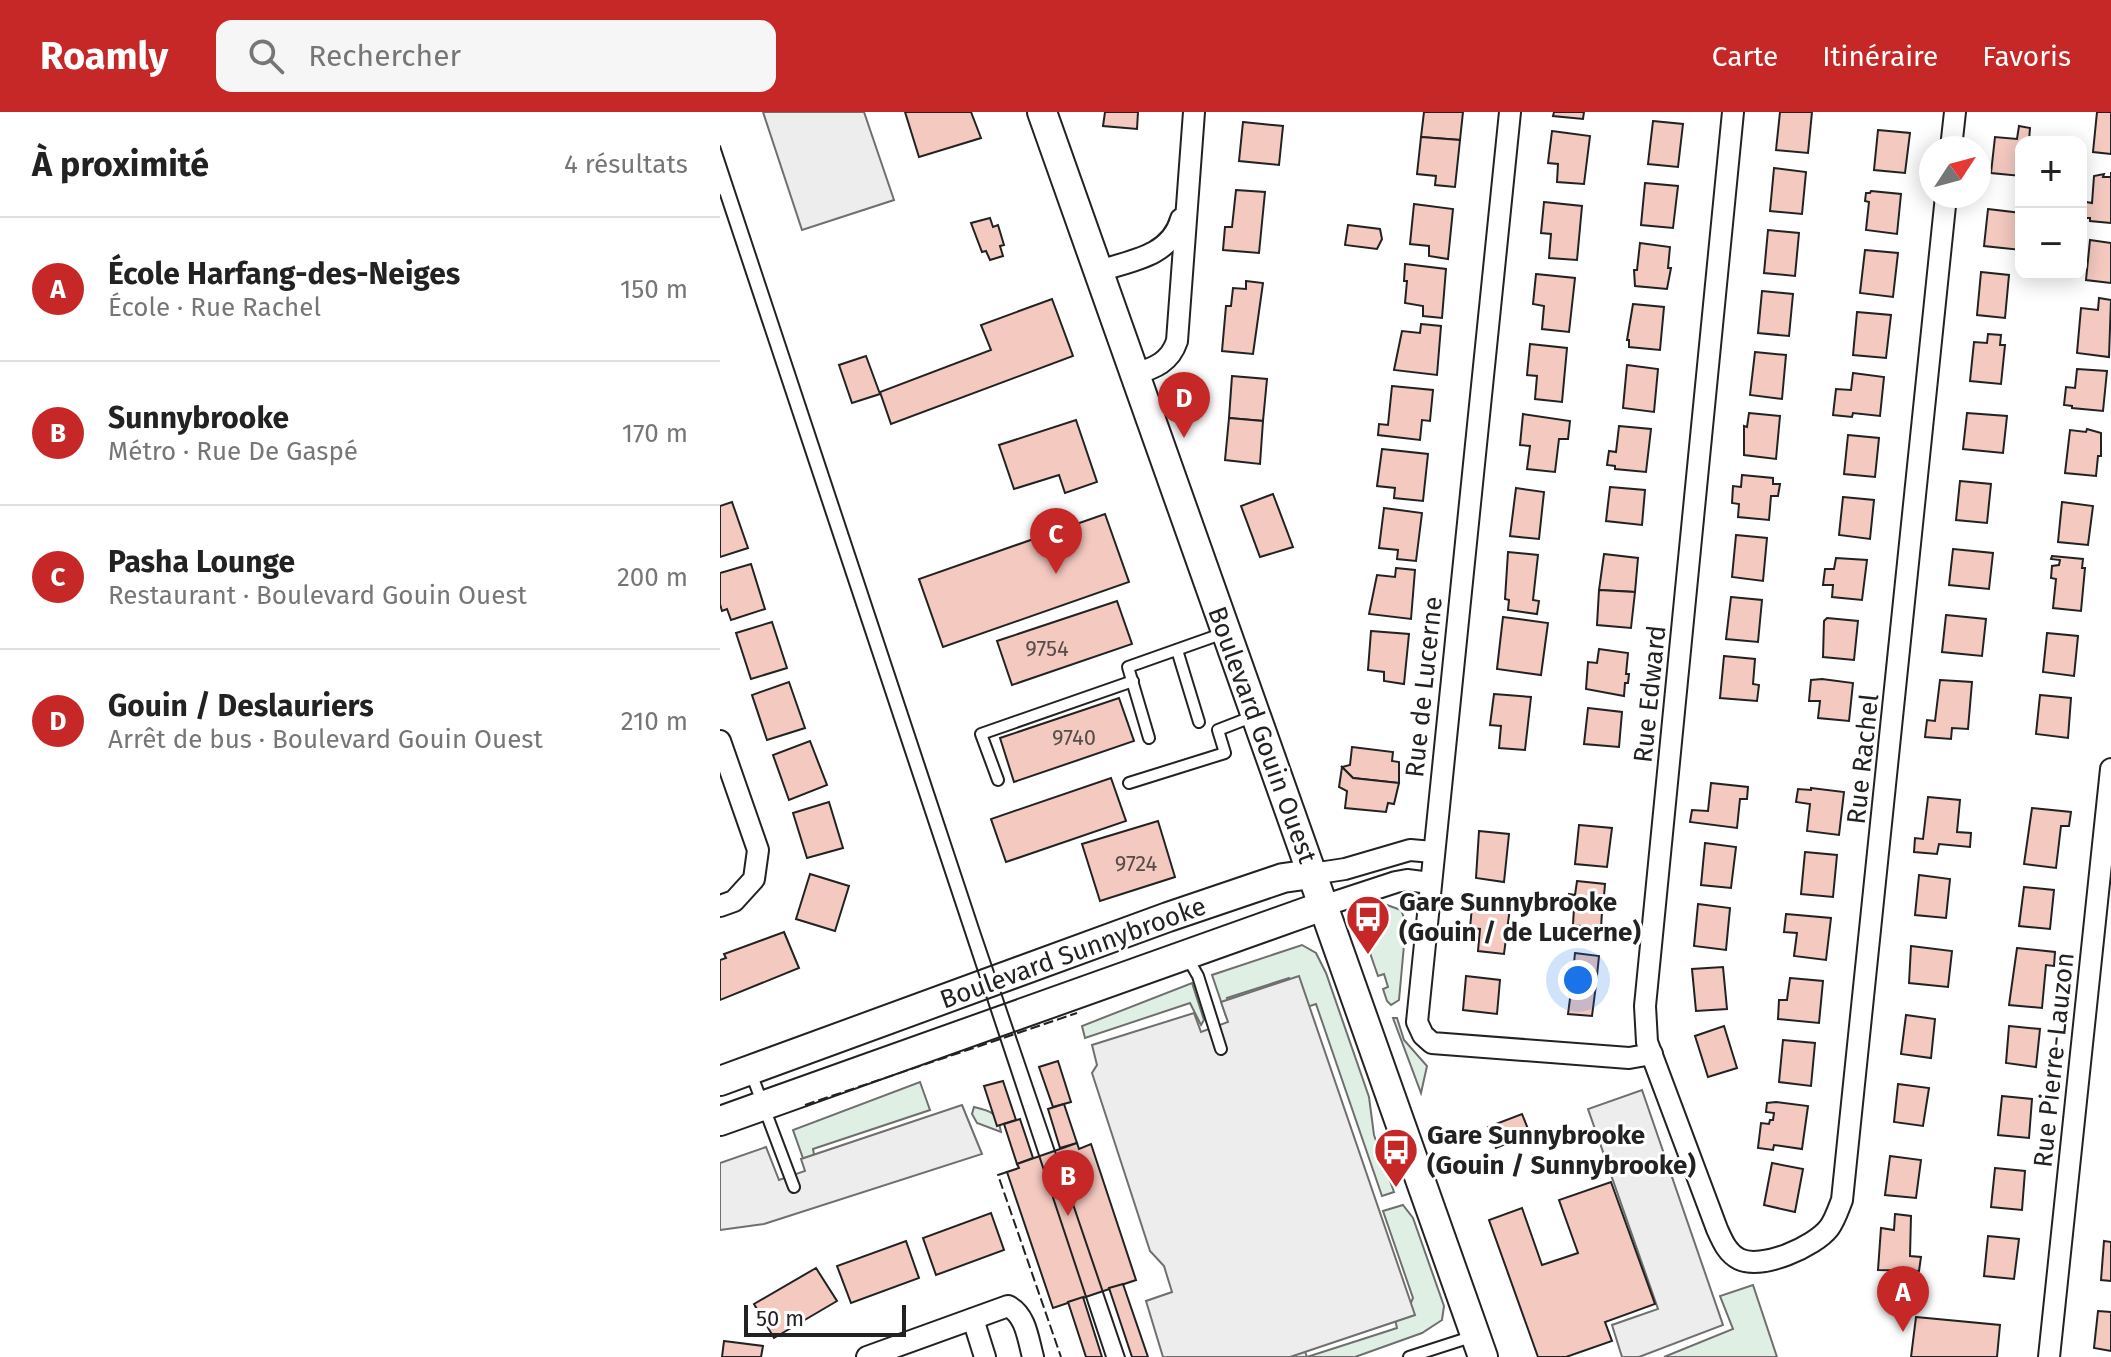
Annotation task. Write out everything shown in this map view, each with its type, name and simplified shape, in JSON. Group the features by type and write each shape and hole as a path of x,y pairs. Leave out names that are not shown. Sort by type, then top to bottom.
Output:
{"main road":[{"name":"Boulevard Gouin Ouest","path":"1042,112 1480,1346"},
{"name":"Boulevard Sunnybrooke","path":"720,1081 1168,917 1283,878 1312,874"},
{"name":"Boulevard Sunnybrooke","path":"720,1121 1323,906"}],"street":[{"path":"1135,374 1161,365 1170,356 1177,341 1194,112"},
{"name":"Rue de Lucerne","path":"1510,112 1417,1010 1419,1028 1427,1039 1447,1045 1636,1058 1652,1054"},
{"name":"Rue Edward","path":"1733,112 1646,986 1645,1023 1652,1054 1717,1229 1728,1250 1741,1260"},
{"path":"1952,136 1955,112"},
{"path":"1098,271 1154,253 1168,245 1178,232 1186,195"},
{"name":"Rue Rachel","path":"1741,1260 1756,1263 1768,1261 1809,1245 1831,1226 1842,1200 1945,208"},
{"path":"720,741 758,850 754,879 734,901 720,906"},
{"name":"Rue Pierre-Lauzon","path":"2049,1357 2111,769"},
{"name":"Boulevard Sunnybrooke","path":"1312,874 1345,869 1410,850 1433,852"},
{"name":"Boulevard Sunnybrooke","path":"1323,906 1396,882 1430,883"},
{"path":"867,1357 1008,1306 1017,1311 1033,1357"},
{"path":"973,1319 985,1357"}],"lane":[{"path":"1149,738 1128,667 1226,633"},
{"path":"1177,650 1199,722"},
{"path":"998,780 981,734 1133,681"},
{"path":"1129,783 1225,753 1218,730 1256,716"},
{"path":"1186,955 1198,976 1221,1049"},
{"path":"751,1071 794,1187"},
{"path":"1409,1357 1480,1346"}],"green space":[{"path":"1387,905 1401,910 1406,923 1399,1000 1391,1005 1383,989 1388,987 1384,974 1378,976 1362,930 1367,914"},
{"path":"1302,945 1316,953 1326,973 1369,1097 1374,1135 1394,1192 1382,1196 1316,1004 1307,1007 1297,1000 1289,978 1227,998 1232,1013 1226,1016 1212,975"},
{"path":"1192,983 1204,1020 1201,1025 1190,1003 1085,1038 1082,1026"},
{"path":"1393,1018 1397,1018 1404,1040 1427,1066 1421,1093"},
{"path":"920,1082 930,1110 813,1149 815,1160 805,1164 793,1130"},
{"path":"974,1107 993,1114 1001,1132 977,1123 972,1114"},
{"path":"1403,1205 1413,1218 1444,1306 1442,1320 1422,1333 1355,1357 1307,1357 1397,1328 1393,1310 1410,1305 1413,1298 1383,1211"},
{"path":"1753,1285 1777,1357 1664,1357 1733,1329 1720,1296"},
{"path":"1302,1343 1307,1357 1279,1357"}],"shaded area":[{"path":"763,112 864,112 894,200 802,230"},
{"path":"1299,976 1415,1315 1290,1357 1163,1357 1146,1301 1172,1292 1164,1266 1150,1251 1092,1073 1097,1065 1092,1045 1194,1013 1201,1032 1228,1022 1221,1002"},
{"path":"1642,1090 1723,1325 1639,1357 1622,1357 1612,1325 1658,1309 1588,1109"},
{"path":"962,1105 982,1154 764,1224 720,1230 720,1163 766,1147 779,1180 805,1171 801,1159"}],"building":[{"path":"905,112 971,112 981,138 919,157"},
{"path":"1105,112 1138,112 1137,129 1103,126"},
{"path":"1424,112 1463,112 1460,140 1421,137"},
{"path":"1554,112 1584,112 1583,119 1553,116"},
{"path":"1780,112 1812,112 1808,153 1776,150"},
{"path":"2097,112 2111,112 2111,154 2093,152"},
{"path":"1653,121 1683,124 1678,167 1648,164"},
{"path":"1243,122 1283,126 1279,165 1239,161"},
{"path":"2019,126 2030,128 2029,136 2017,136"},
{"path":"1878,130 1910,133 1905,173 1874,170"},
{"path":"1552,131 1590,136 1584,184 1557,182 1558,164 1548,163"},
{"path":"1421,137 1460,140 1455,187 1435,185 1436,176 1417,174"},
{"path":"1995,137 2015,139 2015,175 1991,173"},
{"path":"1774,168 1806,172 1802,214 1770,211"},
{"path":"2104,174 2103,177 2111,177 2111,223 2087,218 2087,202 2092,203 2094,176"},
{"path":"1645,183 1678,186 1673,228 1641,225"},
{"path":"1236,190 1265,192 1259,253 1223,250 1225,227 1232,227"},
{"path":"1866,193 1901,194 1897,234 1866,230 1869,202 1865,201"},
{"path":"1544,202 1582,206 1577,260 1549,258 1551,234 1541,233"},
{"path":"1414,204 1453,209 1448,259 1429,256 1429,246 1410,244"},
{"path":"1988,209 2015,212 2015,249 1984,246"},
{"path":"990,218 993,227 998,225 1004,245 1000,246 1003,256 990,260 986,251 982,252 971,223"},
{"path":"1348,225 1380,229 1382,239 1377,249 1345,245"},
{"path":"1768,230 1799,233 1795,276 1764,273"},
{"path":"2090,240 2111,243 2111,283 2086,280"},
{"path":"1640,243 1670,247 1668,268 1671,268 1667,289 1635,286 1634,270 1637,270"},
{"path":"1865,250 1898,253 1893,297 1860,293"},
{"path":"1405,264 1446,269 1442,318 1423,316 1423,306 1405,303"},
{"path":"1981,272 2009,275 2005,318 1977,315"},
{"path":"1536,274 1575,278 1569,332 1542,329 1544,306 1533,304"},
{"path":"1246,281 1263,283 1253,354 1222,351 1226,306 1231,306 1233,288 1246,289"},
{"path":"1762,291 1793,294 1789,336 1758,333"},
{"path":"2099,298 2111,300 2109,357 2077,353 2081,308 2098,310"},
{"path":"1052,299 1073,356 891,424 880,392 991,350 981,325"},
{"path":"1633,304 1664,307 1660,350 1629,347 1627,340"},
{"path":"1857,312 1891,315 1886,358 1853,355"},
{"path":"1421,324 1441,326 1437,375 1394,370 1402,331 1420,333"},
{"path":"1988,334 2001,335 2000,345 2005,345 2001,384 1970,381 1974,342 1987,343"},
{"path":"1530,344 1567,348 1562,402 1535,399 1537,376 1527,375"},
{"path":"1755,352 1786,355 1782,399 1750,395"},
{"path":"866,356 880,394 852,403 839,365"},
{"path":"1627,365 1658,369 1654,412 1623,408"},
{"path":"2077,369 2107,371 2103,411 2064,405 2066,387 2075,388"},
{"path":"1853,373 1884,377 1880,416 1853,413 1852,417 1833,415 1836,389 1851,390"},
{"path":"1232,376 1267,379 1263,421 1229,418"},
{"path":"1392,386 1433,390 1430,421 1422,420 1420,440 1378,435 1379,424 1388,425"},
{"path":"1749,413 1780,416 1776,459 1744,455 1744,426 1747,427"},
{"path":"1967,413 2007,416 2003,453 1963,449"},
{"path":"1523,414 1570,421 1568,439 1559,439 1555,472 1527,469 1530,446 1520,445"},
{"path":"1229,418 1263,421 1260,464 1225,460"},
{"path":"1076,420 1097,482 1065,493 1059,475 1014,489 999,445"},
{"path":"1619,426 1651,429 1646,472 1615,469 1615,466 1607,465 1609,451 1616,452"},
{"path":"2087,429 2101,433 2101,456 2098,456 2096,476 2065,473 2070,430 2086,432"},
{"path":"1848,435 1879,438 1875,477 1844,474"},
{"path":"1382,449 1428,454 1423,501 1394,498 1395,488 1377,486"},
{"path":"1742,475 1773,478 1773,484 1780,484 1778,496 1771,496 1769,520 1738,517 1739,504 1732,503 1733,486 1741,487"},
{"path":"1960,481 1991,484 1987,523 1956,520"},
{"path":"1610,487 1645,490 1642,525 1606,521"},
{"path":"1516,488 1544,492 1539,539 1510,536"},
{"path":"1273,494 1293,547 1260,557 1241,506"},
{"path":"1843,497 1874,500 1870,539 1839,535"},
{"path":"732,502 748,548 720,557 720,506"},
{"path":"2062,502 2093,506 2088,545 2058,542"},
{"path":"1384,508 1422,513 1416,561 1397,559 1398,550 1379,548"},
{"path":"1105,514 1129,582 943,647 919,579"},
{"path":"1736,535 1767,538 1763,581 1732,577"},
{"path":"1953,549 1993,553 1989,589 1949,585"},
{"path":"1508,552 1538,555 1533,600 1539,601 1537,614 1508,610 1509,600 1505,599"},
{"path":"1604,554 1638,558 1635,592 1599,590"},
{"path":"2052,556 2083,559 2081,611 2053,608 2056,579 2051,578 2052,566 2059,565 2060,560 2051,559"},
{"path":"1836,558 1867,560 1862,600 1832,597 1833,585 1823,585 1825,569 1834,569"},
{"path":"751,564 765,609 731,620 727,609 722,611 720,604 720,573"},
{"path":"1396,568 1415,570 1411,619 1369,614 1377,575 1395,577"},
{"path":"1599,590 1635,592 1631,628 1597,625"},
{"path":"1731,597 1762,600 1758,642 1726,639"},
{"path":"1117,601 1132,644 1012,685 997,641"},
{"path":"1946,615 1986,619 1982,656 1942,652"},
{"path":"1503,617 1548,623 1541,675 1497,669"},
{"path":"1827,618 1858,621 1854,660 1823,657 1824,621"},
{"path":"772,622 787,668 751,679 736,633"},
{"path":"1371,631 1409,634 1404,684 1384,681 1384,672 1368,670"},
{"path":"2047,633 2078,636 2074,676 2043,672"},
{"path":"1599,649 1628,653 1626,674 1629,674 1624,696 1586,689 1588,662 1597,663"},
{"path":"1724,656 1755,659 1753,684 1759,685 1757,701 1720,698"},
{"path":"1811,680 1853,683 1849,721 1818,718 1820,701 1809,701"},
{"path":"1940,680 1972,682 1968,729 1952,728 1951,739 1925,737 1927,720 1935,721"},
{"path":"789,682 805,728 767,740 752,695"},
{"path":"1494,694 1531,697 1525,750 1499,748 1501,726 1490,725"},
{"path":"2040,695 2071,698 2068,738 2036,734"},
{"path":"1119,698 1134,741 1014,782 1000,738"},
{"path":"1588,708 1622,712 1619,747 1584,744"},
{"path":"810,741 827,785 789,800 773,755"},
{"path":"1352,747 1393,752 1392,761 1399,762 1399,783 1353,778 1342,767 1350,765"},
{"path":"1342,767 1353,778 1399,783 1394,804 1388,803 1386,812 1345,808 1347,791 1339,787"},
{"path":"1111,778 1126,821 1006,862 991,819"},
{"path":"1711,783 1748,787 1747,799 1740,799 1737,828 1690,822 1692,810 1708,811"},
{"path":"1798,789 1844,792 1839,835 1807,831 1810,804 1796,802"},
{"path":"1928,797 1960,800 1957,832 1971,833 1970,847 1939,844 1937,854 1914,852 1915,838 1923,839"},
{"path":"829,802 843,848 807,858 793,813"},
{"path":"2032,808 2071,812 2069,826 2061,826 2056,868 2024,864"},
{"path":"1158,821 1175,877 1100,901 1082,844"},
{"path":"1579,825 1612,828 1607,867 1575,864"},
{"path":"1479,831 1509,834 1504,882 1476,878"},
{"path":"1705,843 1736,847 1731,888 1701,885"},
{"path":"1805,852 1837,855 1833,897 1801,894"},
{"path":"810,874 849,886 835,931 796,919"},
{"path":"1919,875 1950,879 1946,918 1915,915"},
{"path":"1577,881 1605,884 1604,896 1612,897 1610,912 1602,911 1601,929 1573,925 1574,907 1568,906 1569,894 1575,895"},
{"path":"2024,887 2054,890 2050,929 2019,926"},
{"path":"1473,896 1511,900 1504,954 1478,951 1480,929 1470,928"},
{"path":"1698,904 1730,908 1726,950 1694,946"},
{"path":"1786,914 1831,918 1826,960 1794,956 1797,933 1784,932"},
{"path":"784,932 799,968 720,1000 720,960 726,958 724,954"},
{"path":"1911,946 1952,951 1948,987 1909,983"},
{"path":"2017,948 2055,952 2054,966 2046,965 2042,1008 2009,1005"},
{"path":"1575,953 1599,956 1596,985 1572,983"},
{"path":"1723,967 1727,1009 1696,1011 1692,969"},
{"path":"1466,976 1500,980 1497,1014 1463,1010"},
{"path":"1790,978 1823,981 1819,1023 1778,1019 1779,1000 1787,1000"},
{"path":"1572,983 1596,985 1592,1016 1568,1014"},
{"path":"1906,1015 1935,1019 1931,1058 1901,1054"},
{"path":"1724,1026 1737,1068 1708,1077 1695,1036"},
{"path":"2009,1026 2040,1029 2036,1067 2006,1063"},
{"path":"1783,1040 1815,1043 1811,1086 1779,1082"},
{"path":"1058,1061 1071,1102 1053,1107 1039,1067"},
{"path":"1003,1081 1016,1120 997,1126 984,1086"},
{"path":"1898,1084 1929,1088 1923,1126 1894,1122"},
{"path":"2002,1096 2032,1099 2029,1138 1998,1135"},
{"path":"1767,1103 1808,1106 1802,1149 1774,1145 1773,1150 1758,1148 1761,1123 1769,1124 1773,1120 1774,1113 1766,1112"},
{"path":"1064,1104 1077,1143 1060,1148 1048,1109"},
{"path":"1522,1114 1530,1134 1496,1148 1488,1127"},
{"path":"1020,1119 1033,1158 1017,1164 1004,1124"},
{"path":"1077,1143 1079,1149 1091,1144 1136,1280 1053,1308 1007,1172 1019,1168 1017,1164"},
{"path":"1890,1156 1921,1160 1916,1198 1885,1195"},
{"path":"1772,1163 1803,1169 1795,1212 1764,1205"},
{"path":"1995,1168 2025,1171 2022,1210 1991,1207"},
{"path":"1611,1182 1655,1304 1605,1322 1612,1341 1566,1357 1538,1357 1489,1220 1522,1208 1542,1265 1578,1253 1559,1200"},
{"path":"991,1213 1004,1250 936,1275 923,1238"},
{"path":"1895,1214 1911,1216 1910,1256 1921,1257 1919,1271 1878,1270 1881,1228 1894,1230"},
{"path":"1988,1236 2019,1239 2014,1279 1984,1276"},
{"path":"906,1241 919,1278 851,1303 837,1266"},
{"path":"2104,1241 2111,1242 2111,1281 2101,1280"},
{"path":"816,1268 837,1301 774,1338 754,1304"},
{"path":"1123,1284 1148,1357 1132,1357 1109,1288"},
{"path":"1083,1297 1102,1357 1086,1357 1068,1302"},
{"path":"2098,1311 2111,1312 2111,1351 2094,1348"},
{"path":"1916,1317 2000,1325 1997,1357 1911,1357"},
{"path":"724,1341 763,1346 761,1357 722,1357"}],"tram line":[{"path":"720,146 980,931 1125,1357"},
{"path":"720,195 1106,1357"}],"fence":[{"path":"805,1105 1077,1013"},
{"path":"1007,1172 998,1175 1061,1357"}],"place":[{"name":"Gouin / Deslauriers","path":"1184,438"},
{"name":"Pasha Lounge","path":"1056,574"},
{"name":"Gare Sunnybrooke (Gouin / de Lucerne)","path":"1368,956"},
{"name":"Gare Sunnybrooke (Gouin / Sunnybrooke)","path":"1396,1189"},
{"name":"Sunnybrooke","path":"1068,1216"},
{"name":"École Harfang-des-Neiges","path":"1903,1332"}]}
